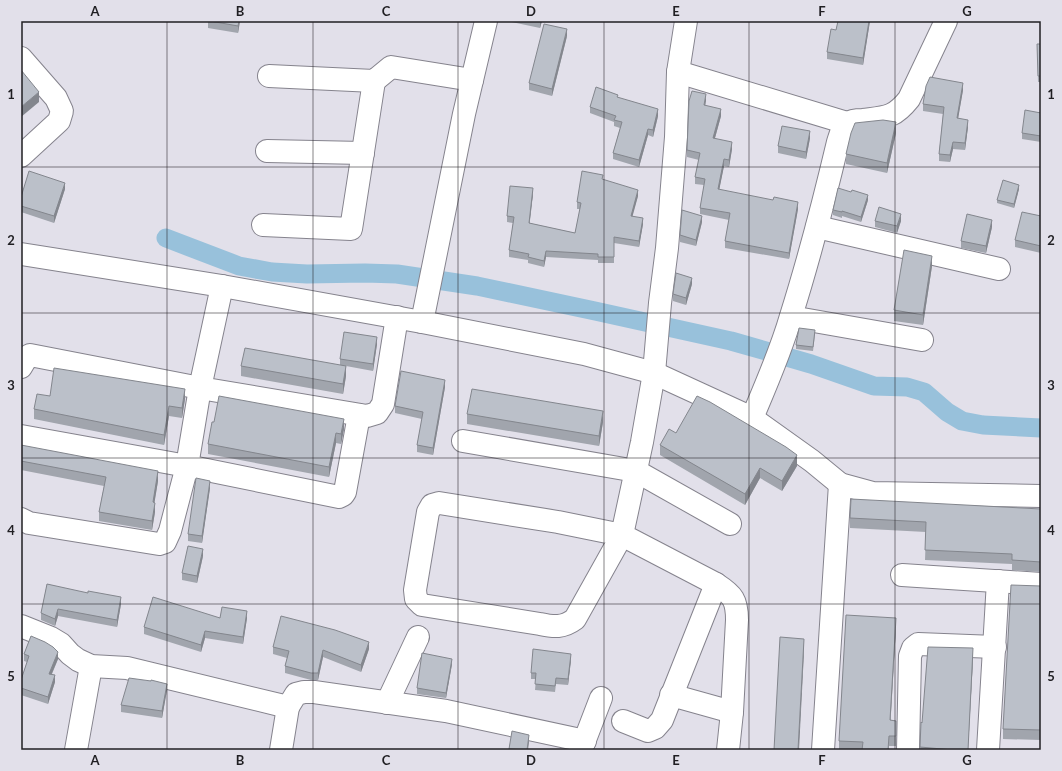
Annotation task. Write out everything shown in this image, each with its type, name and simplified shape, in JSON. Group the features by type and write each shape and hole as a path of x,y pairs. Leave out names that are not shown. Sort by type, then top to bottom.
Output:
{"street":[{"path":"422,322 464,114 486,21"},
{"path":"686,21 678,72 676,137 672,193 654,373 636,471 622,535 575,619 568,624 552,627 422,605 416,599 415,590 428,512 432,504 439,503 558,522 622,535 716,584 729,592 734,599 737,608 732,712 728,750"},
{"path":"752,418 772,370 791,317 817,227 838,142 843,130 848,124 854,121 892,115 901,109 909,99 946,21"},
{"path":"21,58 56,98 62,111 59,121 21,156"},
{"path":"263,225 350,228 374,81 391,67 472,80"},
{"path":"678,72 848,124"},
{"path":"269,76 374,81"},
{"path":"267,151 362,153"},
{"path":"817,227 999,269"},
{"path":"21,254 222,286 397,317 584,354 654,373 752,418 812,461 840,484 873,493 1041,496"},
{"path":"21,519 29,523 159,544 165,542 186,466 200,388 222,286"},
{"path":"21,367 30,355 200,388 367,416 377,413 383,404 397,317"},
{"path":"791,317 922,340"},
{"path":"21,436 186,466 339,497 345,492 359,415"},
{"path":"463,441 636,471 730,524"},
{"path":"823,750 840,484"},
{"path":"902,575 1041,584"},
{"path":"988,750 998,581"},
{"path":"623,721 648,731 655,728 662,720 716,584"},
{"path":"21,626 51,638 61,644 78,660 91,666 127,668 288,707"},
{"path":"387,703 418,637"},
{"path":"908,750 910,656 913,648 918,644 931,643 995,647"},
{"path":"76,750 91,666"},
{"path":"281,750 288,707 296,694 304,692 446,711 583,745 601,698"},
{"path":"671,695 732,712"}],"building":[{"path":"210,21 239,21 238,26"},
{"path":"838,21 869,21 863,58 827,52 831,29 836,30"},
{"path":"544,24 567,29 552,89 529,83"},
{"path":"1037,44 1041,44 1041,76 1038,76"},
{"path":"21,70 39,92 21,107"},
{"path":"930,77 963,83 957,118 968,120 965,143 953,142 950,155 939,154 944,107 923,104 926,86"},
{"path":"596,87 618,95 617,97 658,109 653,130 648,129 639,160 613,153 622,122 614,120 616,116 590,107"},
{"path":"692,91 706,94 704,105 721,109 713,138 732,142 729,160 724,159 718,189 773,200 774,197 798,202 789,253 725,241 730,213 700,208 705,179 695,177 700,153 687,150 689,101"},
{"path":"1025,110 1041,113 1041,136 1022,133"},
{"path":"883,120 896,122 887,163 846,154 855,123"},
{"path":"782,126 810,131 806,152 778,146"},
{"path":"29,171 65,183 54,216 21,206 21,197"},
{"path":"582,171 603,175 602,179 638,190 631,216 643,218 639,241 614,237 614,257 598,257 598,254 546,251 544,261 528,257 529,254 509,250 514,217 507,216 510,186 533,188 529,223 575,233 581,203 577,202"},
{"path":"1003,180 1019,185 1014,204 997,200"},
{"path":"838,188 851,192 852,190 868,195 861,217 842,211 833,210"},
{"path":"879,207 901,214 897,226 875,221"},
{"path":"682,210 702,216 696,240 680,235"},
{"path":"1022,212 1041,216 1041,246 1015,240"},
{"path":"967,214 992,220 986,246 961,241"},
{"path":"904,250 932,256 923,315 894,310"},
{"path":"676,273 692,278 686,298 673,294"},
{"path":"799,328 815,330 813,347 796,345"},
{"path":"344,332 377,337 373,364 340,359"},
{"path":"245,348 346,366 343,384 241,366"},
{"path":"54,368 185,389 182,408 169,406 164,435 34,409 37,394 50,396"},
{"path":"401,371 445,380 433,448 417,445 423,412 395,406"},
{"path":"472,389 603,411 599,436 467,414"},
{"path":"219,396 344,419 341,434 336,433 329,467 208,444"},
{"path":"697,396 710,402 797,455 782,481 760,468 745,494 660,445 669,429 676,433"},
{"path":"21,445 158,471 153,502 155,503 152,521 99,512 106,477 21,461"},
{"path":"196,478 210,481 202,536 188,534"},
{"path":"851,499 1041,509 1041,562 1012,560 1012,554 925,550 926,522 850,518"},
{"path":"188,546 203,549 197,576 182,573"},
{"path":"47,584 88,593 88,591 121,597 117,620 58,609 55,619 41,613"},
{"path":"1011,585 1041,586 1041,730 1003,729"},
{"path":"153,597 220,618 222,607 247,611 243,637 205,631 201,645 144,627"},
{"path":"846,615 896,618 890,720 896,721 896,736 889,736 888,750 862,750 863,742 839,741"},
{"path":"281,616 335,630 369,642 361,665 323,650 318,673 311,673 285,666 289,651 273,647"},
{"path":"31,636 45,642 58,652 49,674 55,675 48,697 21,688 21,680 29,656 24,654"},
{"path":"780,637 804,639 798,750 774,750"},
{"path":"928,647 973,648 968,750 920,747"},
{"path":"533,649 571,654 568,679 556,678 555,686 535,684 536,673 531,673"},
{"path":"422,653 452,659 446,693 417,688"},
{"path":"129,678 151,680 167,684 162,711 121,705"},
{"path":"512,731 529,735 527,750 509,749"}],"waterway":[{"path":"166,238 239,266 272,272 307,274 397,274 477,286 595,311 731,341 811,364 874,386 907,387 924,392 947,412 962,421 983,425 1041,428"}]}
